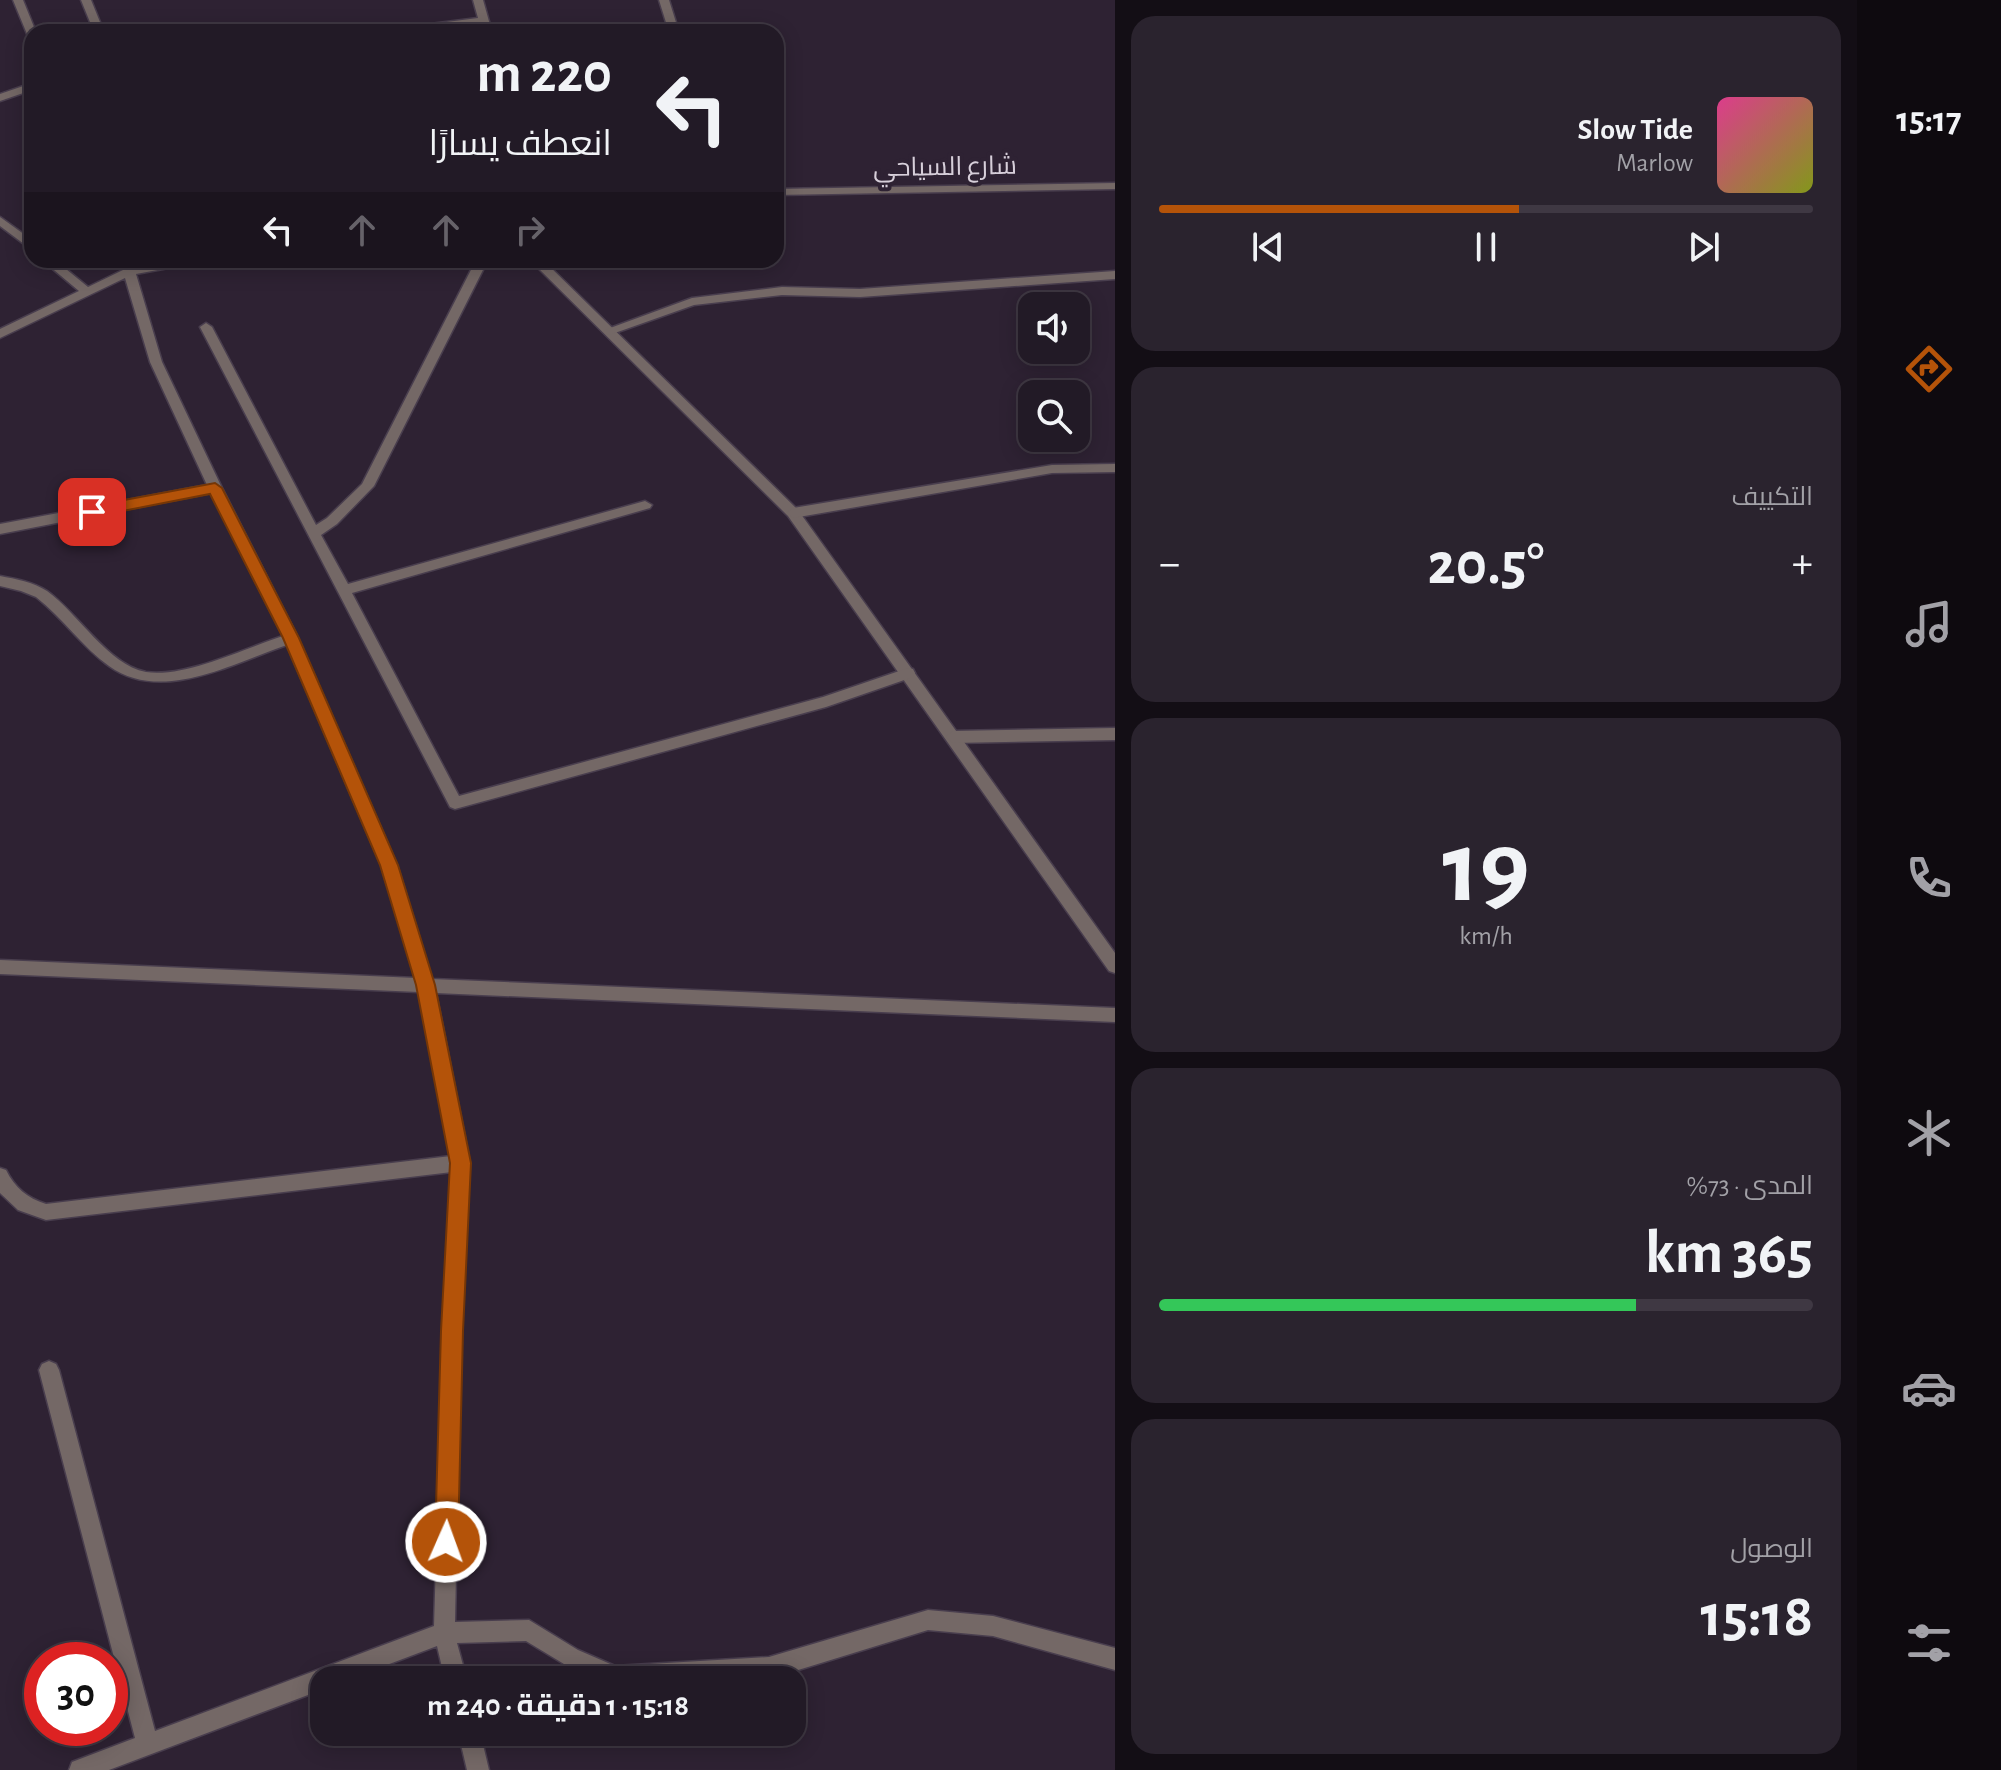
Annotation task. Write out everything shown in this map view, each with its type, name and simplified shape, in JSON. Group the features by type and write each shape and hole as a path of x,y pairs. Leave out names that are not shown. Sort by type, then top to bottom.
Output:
{"street":[{"path":"18,0 28,24"},
{"path":"86,0 96,24"},
{"path":"478,0 484,24"},
{"path":"664,0 672,24"},
{"path":"452,24 483,20"},
{"path":"0,98 24,89"},
{"name":"شارع السياحي","path":"784,192 1115,186"},
{"path":"0,220 24,240"},
{"path":"58,268 87,292"},
{"path":"0,334 87,292 126,268"},
{"path":"130,268 156,362 291,638 389,865 426,985 461,1163 452,1331 444,1633 452,1666"},
{"path":"314,533 332,521 367,486 478,268"},
{"path":"544,268 793,513 1115,966"},
{"path":"608,331 692,302 782,291 860,293 1115,275"},
{"path":"206,327 455,803 826,702 908,673"},
{"path":"793,513 1052,469 1115,468"},
{"path":"0,529 215,488"},
{"path":"344,590 645,505"},
{"path":"0,581 24,586 43,595 110,660 139,675 165,678 291,638"},
{"path":"953,737 1115,734"},
{"path":"0,967 1115,1015"},
{"path":"0,1176 5,1188 20,1205 46,1212 461,1163"},
{"path":"49,1370 147,1743"},
{"path":"80,1770 444,1633 529,1630 571,1657 614,1677 769,1668 928,1620 993,1626 1115,1659"},
{"path":"472,1746 478,1770"}],"route":[{"path":"92,512 215,488 278,609 389,865 426,985 461,1163 446,1542"}]}
